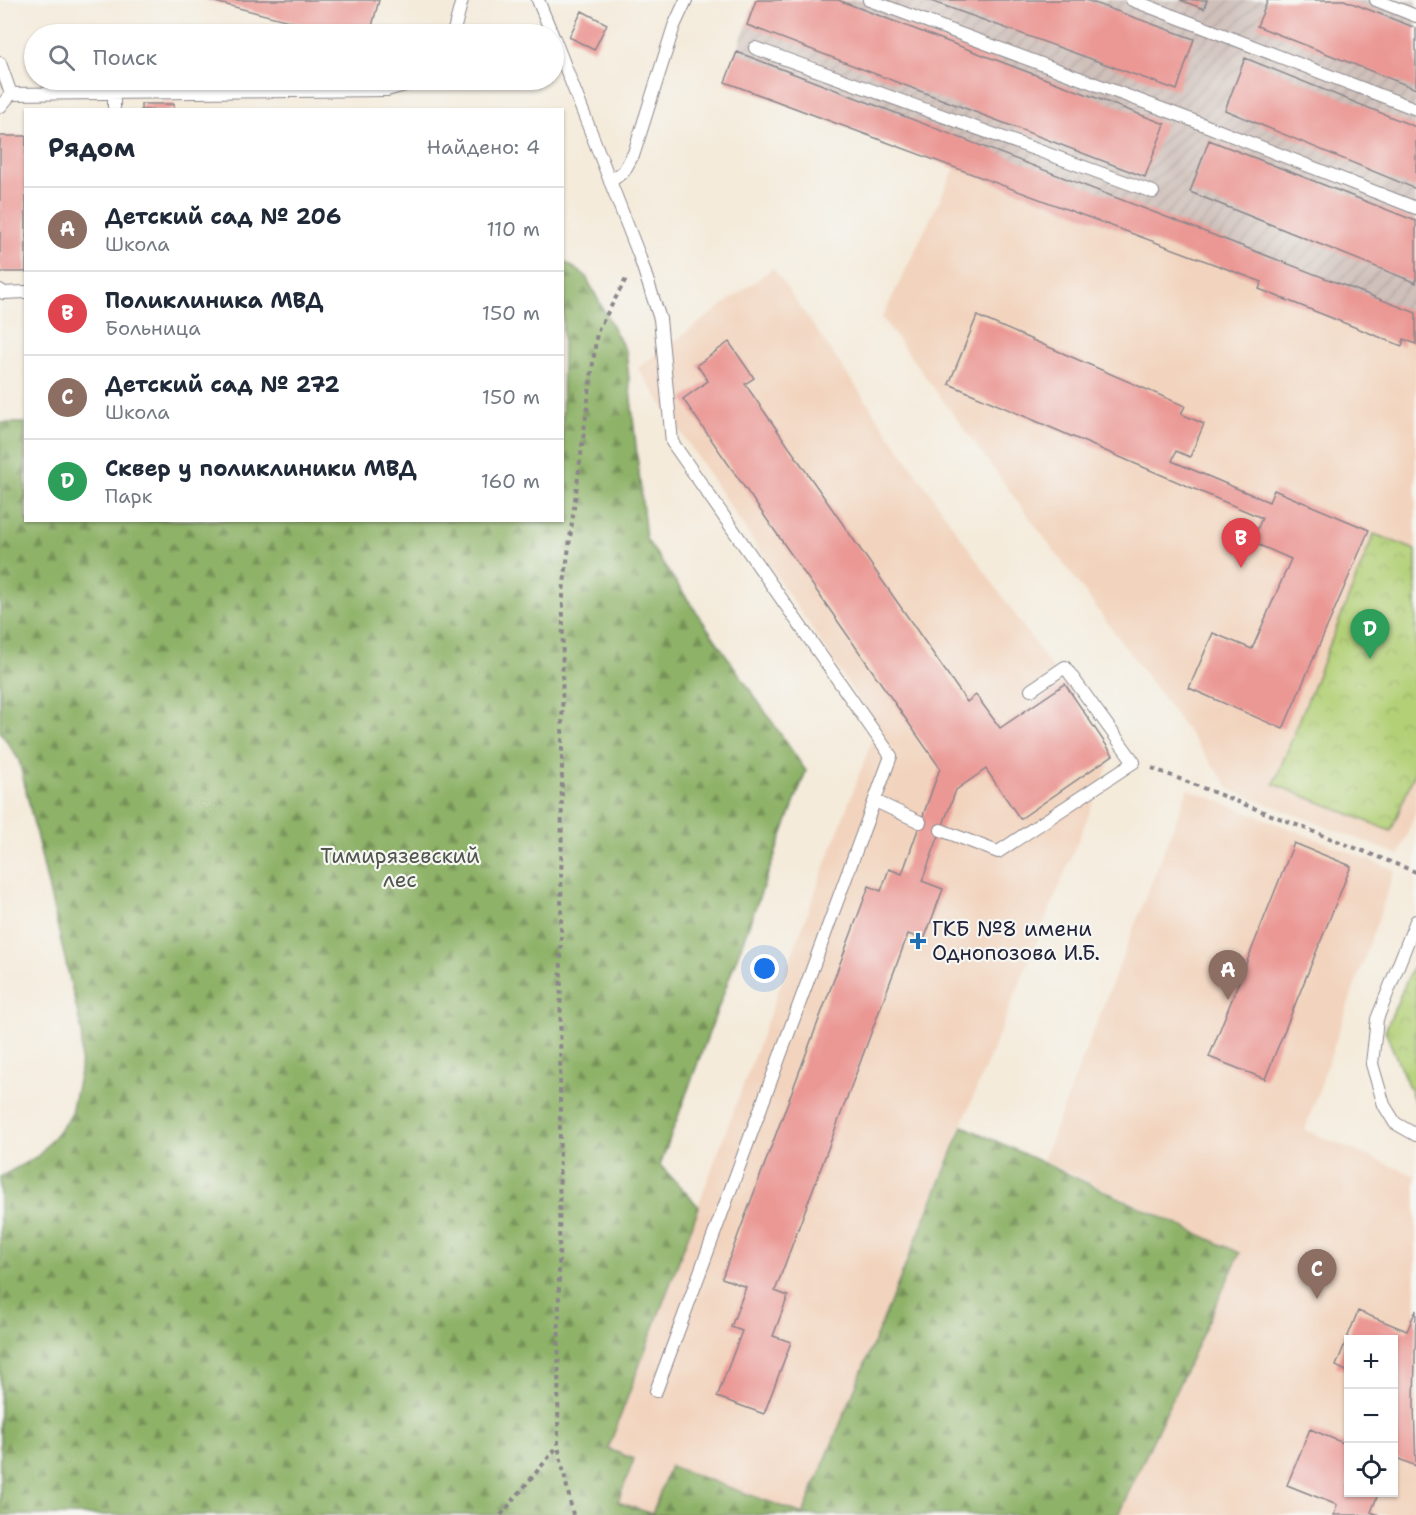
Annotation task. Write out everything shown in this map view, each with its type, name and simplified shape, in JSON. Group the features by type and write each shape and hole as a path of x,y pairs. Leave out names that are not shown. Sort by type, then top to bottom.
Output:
{"lane":[{"path":"456,24 462,0"},
{"path":"538,0 548,24"},
{"path":"610,182 624,171 634,153 674,26 686,0"},
{"path":"869,0 1184,117 1416,208"},
{"path":"1132,0 1416,109"},
{"path":"1376,0 1416,16"},
{"path":"755,48 1153,192"},
{"path":"0,63 11,94"},
{"path":"564,64 639,255 660,319 672,442 891,756 657,1391"},
{"path":"0,106 11,94 387,90"},
{"path":"114,92 114,108"},
{"path":"0,290 24,292"},
{"path":"941,830 998,852 1134,762 1065,667 1031,690"},
{"path":"875,801 920,822"},
{"path":"1416,921 1377,1019 1372,1064 1384,1105 1395,1123 1416,1135"}],"path":[{"path":"573,1515 558,1446 563,592 597,332 639,255"},
{"path":"1134,762 1416,872"},
{"path":"501,1515 558,1446"}],"shaded area":[{"path":"756,0 1416,0 1416,344 1405,339 1402,346 1259,289 1261,282 725,82"},
{"path":"955,168 1262,282 1259,289 1401,346 1404,339 1416,344 1416,812 1399,855 1231,790 882,318"},
{"name":"ГКБ №8 имени Однопозова И.Б.","path":"773,268 1113,755 803,1514 670,1466 652,1514 618,1502 607,1449 877,727 638,368"},
{"path":"1188,789 1395,870 1305,1130 1416,1176 1416,1515 1118,1515 1240,1253 1043,1160"}],"green space":[{"name":"Тимирязевский лес","path":"564,262 585,275 626,352 646,539 806,771 660,1165 699,1207 608,1449 634,1459 618,1502 652,1514 670,1466 803,1514 963,1126 1240,1253 1118,1515 0,1515 0,1177 38,1156 70,1117 80,1072 82,1032 19,760 0,731 0,423 24,423 24,522 564,522"},
{"path":"1374,534 1416,550 1416,769 1391,831 1274,784"},
{"path":"1412,968 1416,969 1416,1104 1385,1031"}],"building":[{"path":"207,0 379,0 373,24 301,24"},
{"path":"756,0 838,0 1165,124 1145,177 747,25"},
{"path":"928,0 1086,0 1194,39 1177,90"},
{"path":"1180,0 1207,0 1204,9"},
{"path":"1268,0 1344,0 1416,28 1416,89 1257,26"},
{"path":"582,11 607,24 594,50 569,37"},
{"path":"737,52 1416,313 1416,344 1404,339 1402,346 1259,289 1262,282 725,82"},
{"path":"1245,58 1416,127 1416,189 1225,110"},
{"path":"141,104 174,104 174,108 141,108"},
{"path":"0,136 24,136 24,272 0,272"},
{"path":"1209,140 1416,221 1416,283 1190,192"},
{"path":"977,316 1185,406 1181,414 1204,424 1190,457 1176,451 1172,461 1269,502 1274,490 1369,530 1283,729 1189,688 1213,633 1252,649 1291,559 1252,542 1262,518 949,384"},
{"path":"729,342 754,378 745,384 967,702 976,695 1000,728 1065,684 1113,755 1020,819 986,769 956,790 922,881 943,889 924,940 908,934 775,1291 788,1296 773,1336 791,1342 764,1414 717,1397 742,1331 731,1327 746,1287 722,1278 869,886 881,891 889,869 902,874 940,768 683,399 708,381 697,365"},
{"path":"1294,843 1351,866 1265,1079 1209,1057"},
{"path":"1416,1310 1414,1405 1416,1466 1398,1459 1398,1335 1348,1335 1358,1311 1407,1331"},
{"path":"1344,1346 1344,1370 1336,1366"},
{"path":"1310,1429 1344,1443 1344,1497 1377,1497 1371,1512 1379,1515 1334,1515 1337,1505 1287,1485"}],"place":[{"name":"Поликлиника МВД","path":"1241,568"},
{"name":"Сквер у поликлиники МВД","path":"1370,659"},
{"name":"ГКБ №8 имени Однопозова И.Б.","path":"918,941"},
{"name":"Детский сад № 206","path":"1228,1000"},
{"name":"Детский сад № 272","path":"1317,1299"}]}
